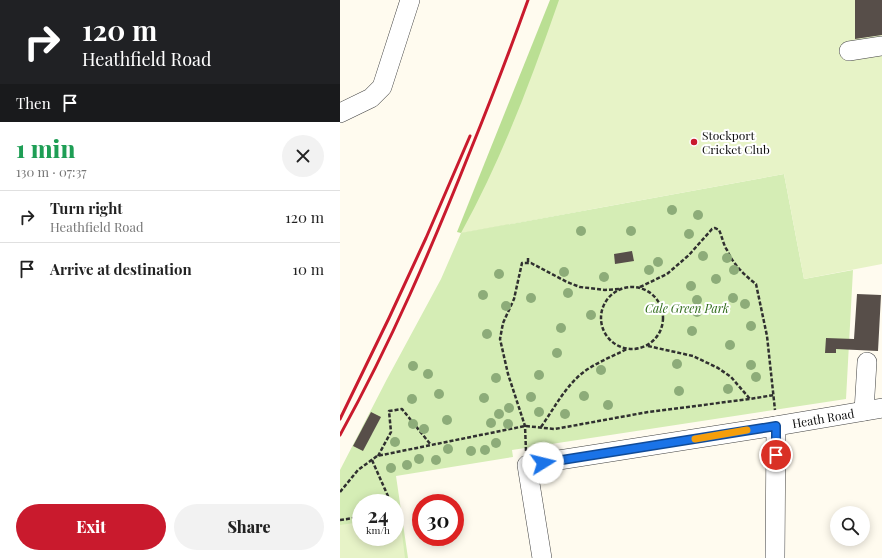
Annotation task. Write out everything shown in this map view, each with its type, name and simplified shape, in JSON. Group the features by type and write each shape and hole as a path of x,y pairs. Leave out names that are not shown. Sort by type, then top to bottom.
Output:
{"street":[{"path":"340,113 371,98 382,87 410,0"},
{"path":"849,51 882,46"},
{"path":"864,411 867,362"},
{"name":"Heath Road","path":"527,465 882,408"},
{"path":"776,426 776,558"},
{"path":"527,465 542,558"}],"path":[{"path":"527,465 525,426 508,374 500,339 503,323 514,299 522,263 531,263 567,282 580,286 605,290 640,287 667,274 689,255 712,229 715,228 719,230 727,251 735,264 745,276 756,284 767,336 776,426"},
{"path":"528,258 528,263"},
{"path":"619,289 611,295 605,303 601,312 601,322 604,332 610,340 618,346 637,350 647,346 656,339 662,330 664,320 663,309 658,299 650,292 640,287"},
{"path":"647,346 693,356 718,368 731,377 750,399"},
{"path":"541,427 564,392 585,371 605,359 627,349"},
{"path":"377,456 525,426 555,428 648,412 750,399 774,394"},
{"path":"340,492 358,470 377,456 391,432 389,411 402,409 431,445"},
{"path":"372,460 387,494"},
{"path":"340,520 352,518"}],"green space":[{"path":"550,0 579,0 585,210 461,233 457,232"},
{"name":"Stockport Cricket Club","path":"559,0 882,0 882,264 804,279 784,174 461,233 503,148 538,60"},
{"name":"Cale Green Park","path":"784,174 804,279 853,270 846,399 512,450 513,457 396,476 399,494 352,494 352,546 404,546 404,531 408,558 340,558 340,470 441,279 461,233"},
{"path":"352,523 352,546 404,546 405,558 340,558 340,525"}],"building":[{"path":"855,0 882,0 882,35 855,39"},
{"path":"632,251 634,261 615,264 614,254"},
{"path":"857,294 881,295 878,351 836,349 836,353 825,353 826,338 854,339"},
{"path":"371,412 381,417 363,451 353,446"}],"railway":[{"path":"340,435 394,330 426,258 486,112 528,0"},
{"path":"340,419 426,238 470,136"}],"slow traffic":[{"path":"695,439 747,430"}],"place":[{"name":"Stockport Cricket Club","path":"694,142"}],"route":[{"path":"543,463 776,426 776,455"}]}
